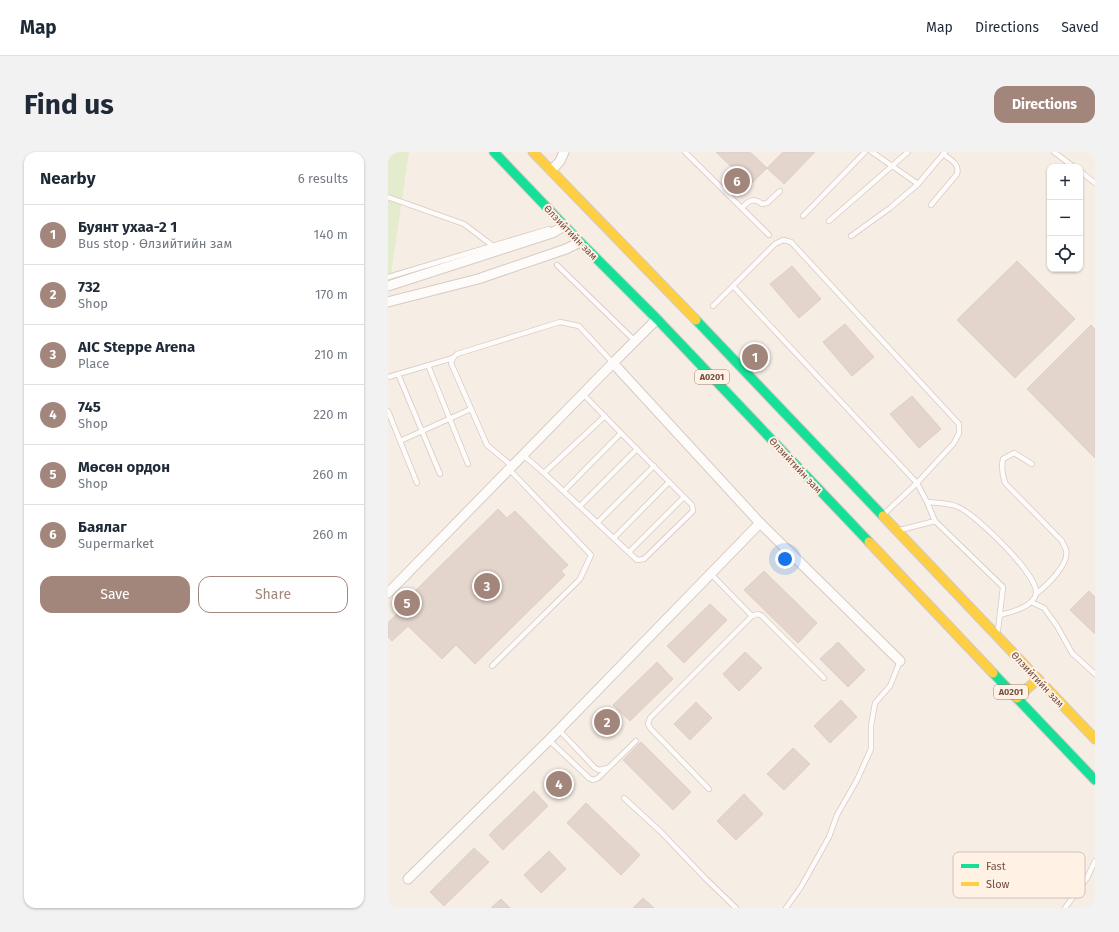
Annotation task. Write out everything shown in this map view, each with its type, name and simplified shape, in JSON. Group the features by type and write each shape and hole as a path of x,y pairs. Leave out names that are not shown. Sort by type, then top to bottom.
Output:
{"highway":[{"name":"Өлзийтийн зам","path":"494,152 564,226 657,319 1095,780"},
{"name":"Өлзийтийн зам","path":"533,152 679,302 1095,739"},
{"path":"1017,698 1038,679"}],"street":[{"path":"551,171 560,161 564,152"},
{"path":"388,286 552,233 564,226"},
{"path":"388,302 478,279 566,249 580,242"},
{"path":"388,593 657,319"},
{"path":"613,363 760,522 900,661"},
{"path":"408,879 550,740 760,522"}],"lane":[{"path":"685,152 769,235"},
{"path":"803,216 865,152"},
{"path":"872,152 918,184"},
{"path":"829,221 908,152"},
{"path":"1054,152 1070,164"},
{"path":"851,236 890,208 918,184 944,153 956,164 958,169 957,174 931,206"},
{"path":"1083,173 1095,183"},
{"path":"742,208 747,202 752,200 758,200 762,204 767,203 780,191"},
{"path":"388,197 464,224 493,246"},
{"path":"388,277 549,229"},
{"path":"713,306 775,244 783,240 791,242 959,424 959,433 954,443 917,483 882,516"},
{"path":"557,265 635,341"},
{"path":"733,286 917,483 935,521 1003,587 997,636"},
{"path":"388,377 453,358 458,354 560,322 579,326 613,363"},
{"path":"453,358 451,363 487,445 591,555 580,579 492,666"},
{"path":"428,365 468,464"},
{"path":"398,374 440,474"},
{"path":"523,455 564,491 637,560 644,559 693,511 692,505 583,394"},
{"path":"400,441 471,408"},
{"path":"388,411 417,483"},
{"path":"544,473 605,416"},
{"path":"564,491 621,433"},
{"path":"580,506 637,449"},
{"path":"1000,615 1021,608 1031,602 1036,594 1046,586 1065,562 1067,551 1062,541 1005,483 1002,476 1004,459 1014,453 1032,464"},
{"path":"597,523 654,466"},
{"path":"614,538 669,482"},
{"path":"629,552 684,497"},
{"path":"927,502 958,507 981,524 1019,560 1036,586 1036,594"},
{"path":"897,531 935,521"},
{"path":"711,574 752,616"},
{"path":"1031,602 1044,608 1057,626 1072,653 1095,674"},
{"path":"709,789 650,730 648,724 650,718 752,616 758,614 762,616 824,678"},
{"path":"786,908 801,887 829,837 838,815 860,774 871,750 871,726 875,703 890,686 900,661"},
{"path":"559,730 596,768 599,770 610,767"},
{"path":"550,740 588,778 593,780 598,778 636,741"},
{"path":"624,798 661,832 736,908"},
{"path":"1085,881 1095,861"},
{"path":"1065,908 1072,898"}],"green space":[{"path":"388,152 409,152 388,294"}],"building":[{"path":"716,152 750,152 767,168 750,185"},
{"path":"783,152 815,152 784,184 767,168"},
{"path":"1017,261 1075,319 1015,378 957,320"},
{"path":"792,266 821,299 799,318 770,284"},
{"path":"845,324 874,357 852,376 823,342"},
{"path":"1091,325 1095,329 1095,458 1027,389"},
{"path":"912,396 941,429 919,448 890,414"},
{"path":"498,509 507,518 515,511 568,565 561,571 565,575 475,664 456,645 442,659 408,626 392,641 388,637 388,623 411,599 409,597"},
{"path":"764,571 817,623 798,643 744,590"},
{"path":"1089,591 1095,597 1095,634 1070,610"},
{"path":"710,604 727,620 684,663 667,646"},
{"path":"838,642 865,670 848,687 820,659"},
{"path":"745,652 762,668 739,691 723,674"},
{"path":"657,662 673,679 630,721 613,705"},
{"path":"841,700 857,717 830,743 814,726"},
{"path":"696,702 712,718 690,740 674,724"},
{"path":"641,742 691,792 673,810 623,760"},
{"path":"793,748 810,764 784,790 767,774"},
{"path":"534,791 548,806 503,850 489,835"},
{"path":"744,794 763,814 736,840 717,821"},
{"path":"586,803 640,855 621,875 567,823"},
{"path":"474,848 489,862 444,906 430,892"},
{"path":"549,851 566,869 541,893 524,875"},
{"path":"643,898 654,908 633,908"},
{"path":"501,899 510,908 491,908"}],"traffic: fast":[{"path":"494,152 580,242 657,319 869,542"},
{"path":"696,320 883,516"},
{"path":"993,673 1095,780"}],"traffic: slow":[{"path":"533,152 696,320"},
{"path":"883,516 1095,739"},
{"path":"869,542 993,673"},
{"path":"1017,698 1038,679"}],"place":[{"name":"Баялаг","path":"737,181"},
{"name":"Буянт ухаа-2 1","path":"755,357"},
{"name":"AIC Steppe Arena","path":"487,586"},
{"name":"Мөсөн ордон","path":"407,603"},
{"name":"732","path":"607,722"},
{"name":"745","path":"559,784"}]}
